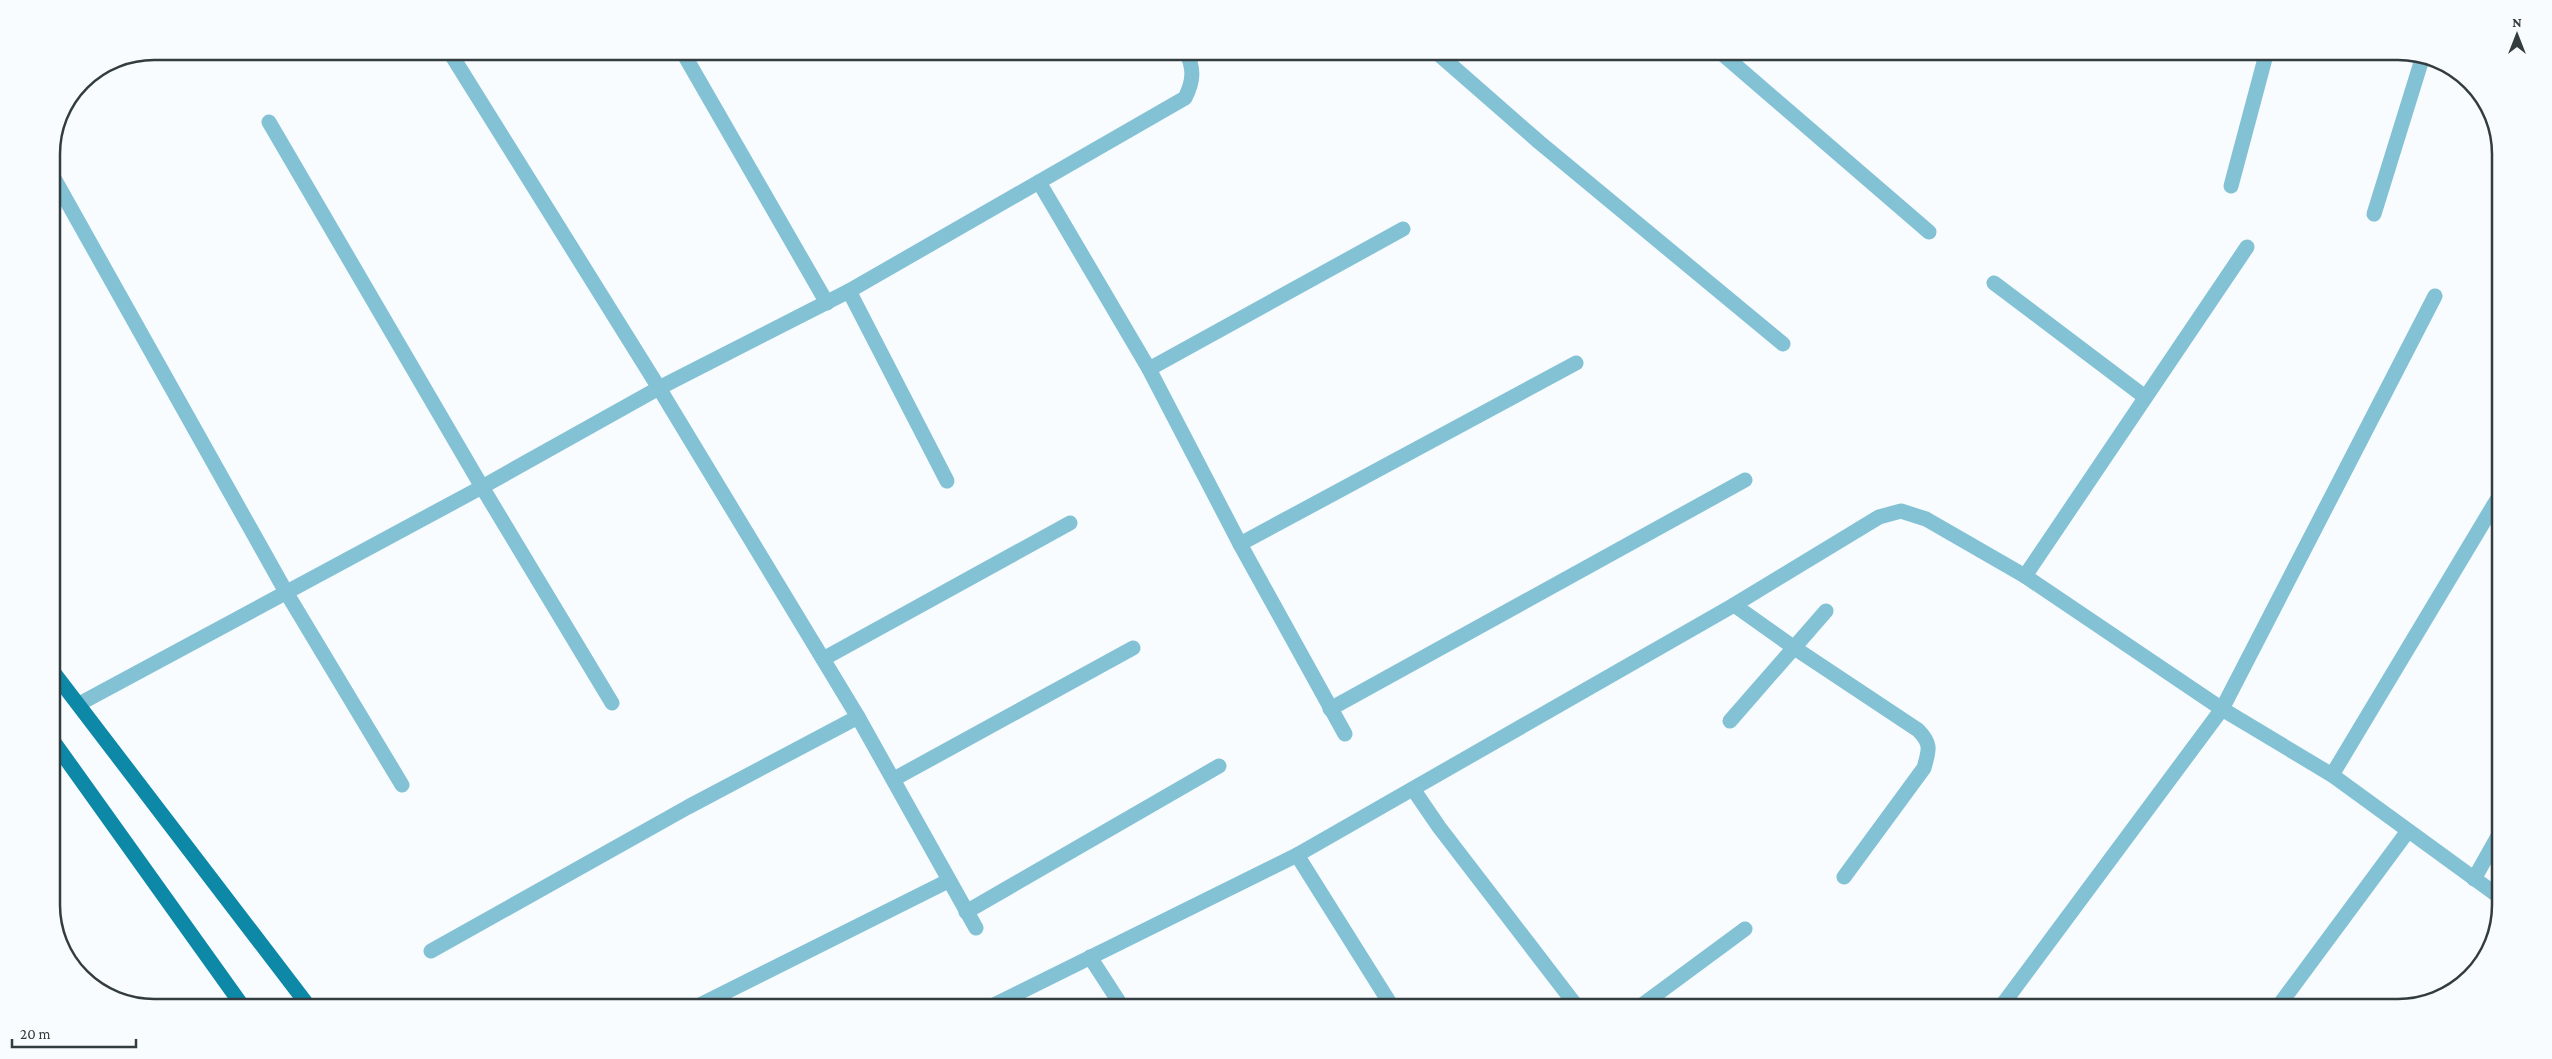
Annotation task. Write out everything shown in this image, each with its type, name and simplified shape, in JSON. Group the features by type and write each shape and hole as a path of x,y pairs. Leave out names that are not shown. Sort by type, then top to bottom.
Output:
{"main road":[{"path":"60,679 303,999"},
{"path":"60,749 238,999"}],"street":[{"path":"455,60 658,388 858,717 976,928"},
{"path":"687,60 826,303"},
{"path":"79,704 482,487 658,388 849,291 1185,98 1192,84 1193,67 1190,60"},
{"path":"1445,60 1539,142 1783,344"},
{"path":"1729,60 1929,232"},
{"path":"2231,186 2265,60"},
{"path":"2374,214 2421,63"},
{"path":"269,122 482,487 612,703"},
{"path":"1039,182 1149,369 1240,544 1344,734"},
{"path":"60,187 286,592 402,786"},
{"path":"1149,369 1403,229"},
{"path":"2026,576 2246,247"},
{"path":"1994,283 2145,397"},
{"path":"849,291 947,480"},
{"path":"2007,999 2222,709 2435,296"},
{"path":"1240,544 1576,363"},
{"path":"1330,709 1745,480"},
{"path":"2332,775 2492,508"},
{"path":"1006,999 1296,855 1734,605 1879,517 1901,511 1926,519 2026,576 2222,709 2332,775 2492,892"},
{"path":"823,659 1070,523"},
{"path":"1734,605 1796,649 1918,730 1928,740 1929,751 1924,768 1844,877"},
{"path":"1730,721 1796,649 1826,611"},
{"path":"894,779 1133,648"},
{"path":"431,951 688,807 858,717"},
{"path":"966,912 1220,766"},
{"path":"1413,789 1439,827 1571,999"},
{"path":"2284,999 2408,831"},
{"path":"2474,879 2492,847"},
{"path":"1296,855 1387,999"},
{"path":"712,999 948,881"},
{"path":"1650,999 1745,929"},
{"path":"1090,957 1117,999"}]}
